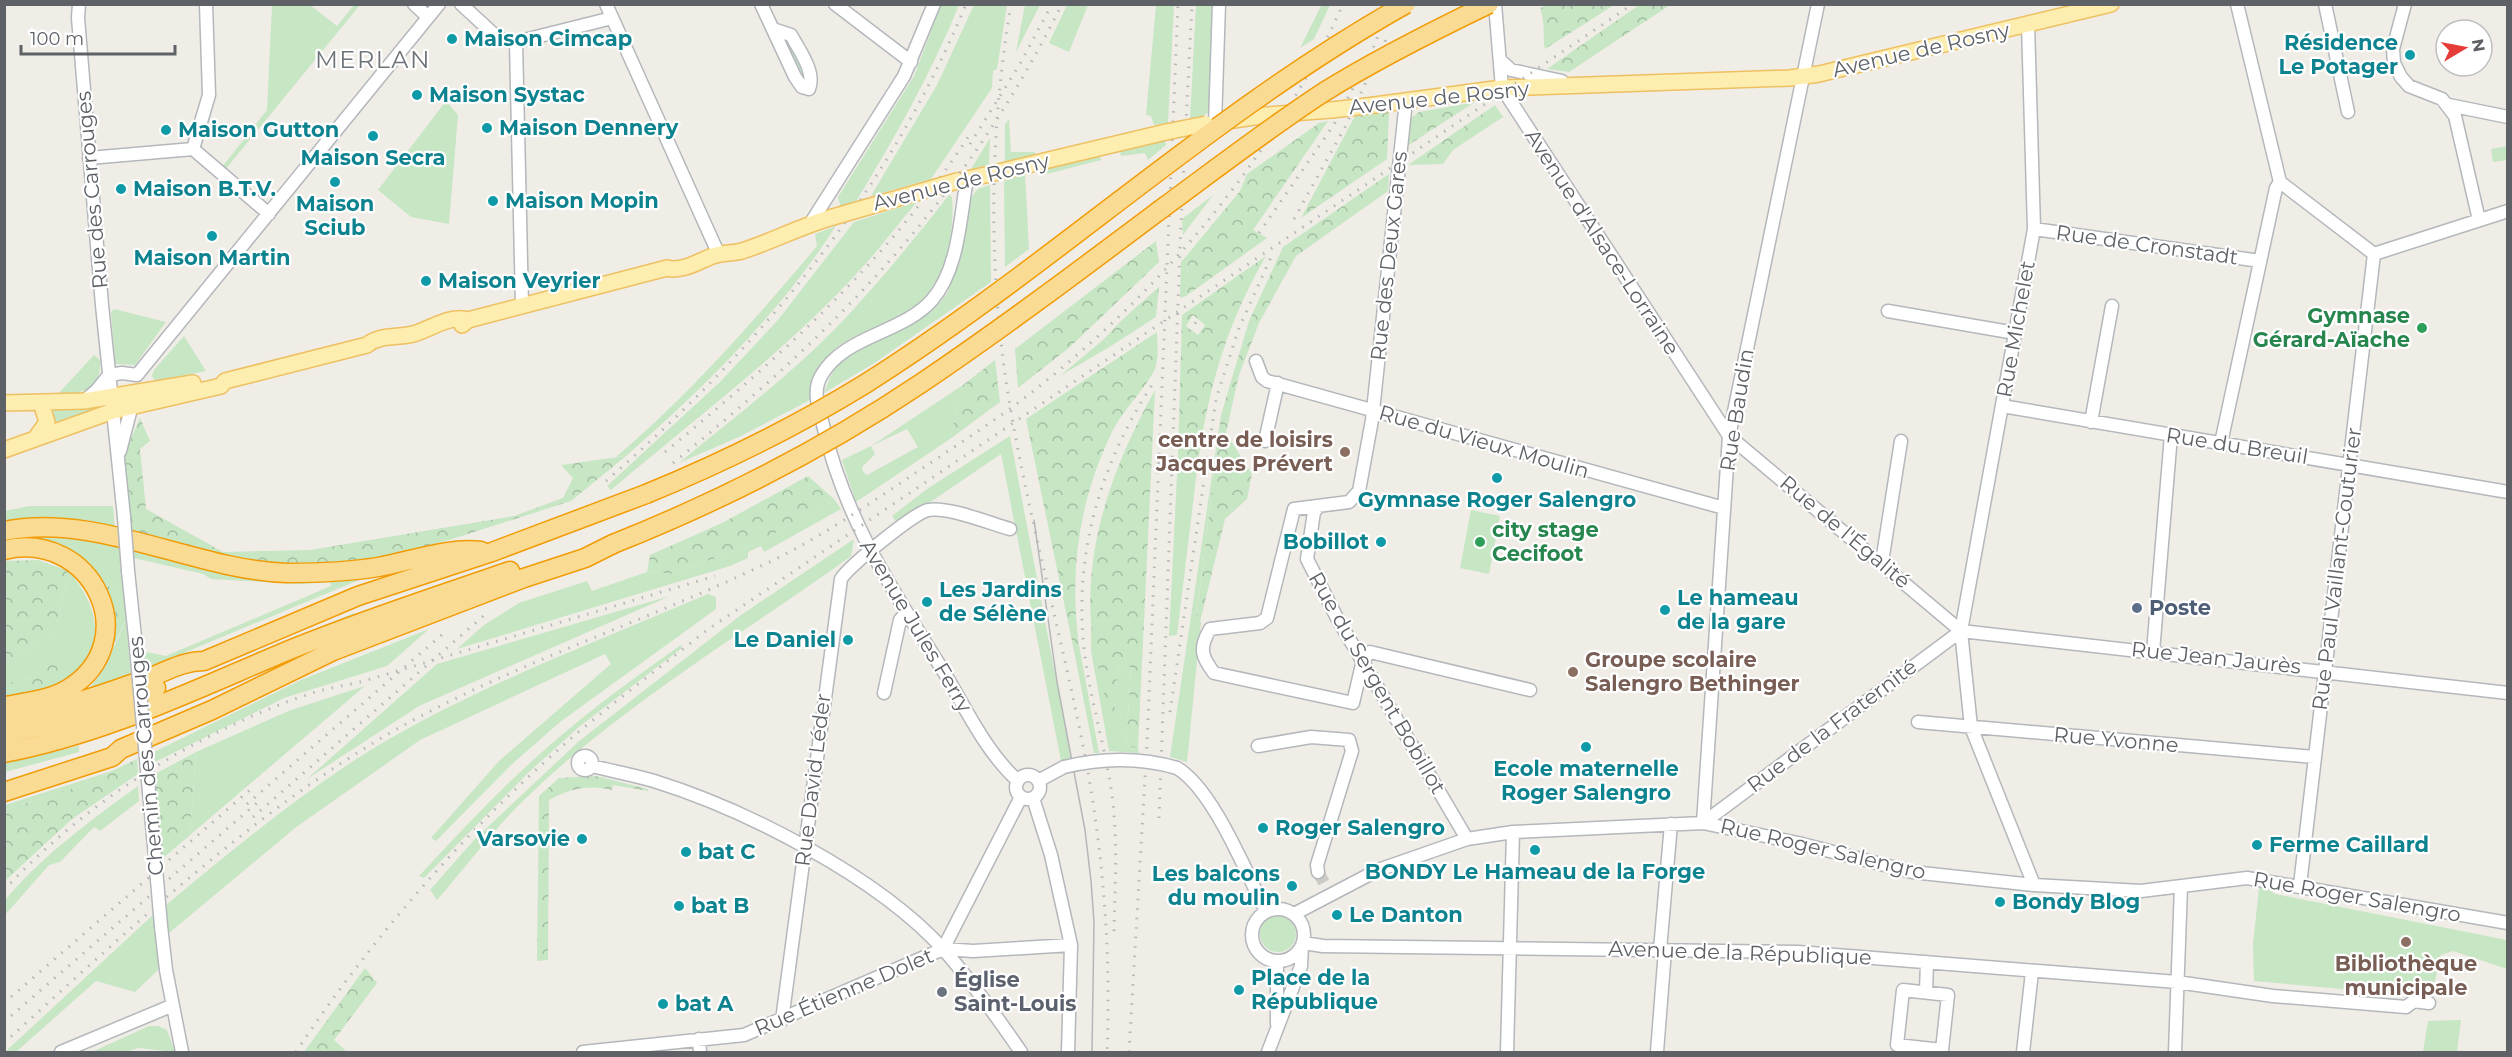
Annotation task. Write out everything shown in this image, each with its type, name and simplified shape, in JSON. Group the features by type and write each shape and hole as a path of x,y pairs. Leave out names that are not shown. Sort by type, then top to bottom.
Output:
{"highway":[{"path":"4,735 75,718 121,702 194,671 204,661 358,596 492,552 646,494 699,473 788,429 866,383 988,299 1256,99 1332,48 1406,4"},
{"path":"4,792 112,757 122,749 212,710 333,651 524,578 585,558 613,544 691,513 764,477 855,425 966,352 1254,141 1325,92 1434,30 1489,4"},
{"path":"4,531 42,527 81,531 230,567 284,573 327,573 378,567 463,549 492,552"},
{"path":"4,753 57,742 114,724 331,633 581,546 613,544"},
{"path":"4,550 16,547 47,549 74,562 92,579 101,600 105,621 104,643 96,663 83,678 66,690 45,698 4,707"},
{"path":"4,719 91,698 151,678 188,661 204,661"},
{"path":"4,779 64,765 110,748 122,749"}],"main road":[{"name":"Avenue de Rosny","path":"4,450 127,400 219,379 225,381 367,345 372,341 428,330 433,325 463,318 468,320 667,268 671,264 694,257 741,251 810,224 962,180 1166,132 1267,115 1367,106 1502,88 1804,76 2110,4"},
{"path":"4,403 127,400"},
{"path":"35,439 47,422 46,412 41,403"}],"street":[{"name":"Rue des Carrouges","path":"80,4 78,18 109,375 127,400"},
{"path":"193,149 209,95 206,4"},
{"path":"414,4 428,17"},
{"path":"127,400 137,375 439,4"},
{"path":"461,4 499,39 516,42 612,18"},
{"path":"606,4 718,255"},
{"path":"761,4 773,28"},
{"path":"835,4 912,62"},
{"path":"853,4 853,18"},
{"path":"1211,124 1219,4"},
{"name":"Avenue d'Alsace-Lorraine","path":"1495,4 1502,88 1728,436"},
{"name":"Rue Baudin","path":"1703,823 1728,436 1818,4"},
{"path":"2237,4 2280,182 2374,254 2508,211"},
{"path":"2325,4 2348,112"},
{"path":"2406,4 2393,49 2394,63 2409,86 2449,105 2508,117"},
{"path":"810,224 860,148 912,62 932,5"},
{"name":"Rue Michelet","path":"2028,24 2034,229 1961,630 1971,727 2034,885"},
{"path":"516,42 522,305"},
{"path":"1500,60 1511,70 1531,76 1590,86"},
{"name":"Rue des Deux Gares","path":"1373,411 1406,101"},
{"path":"2449,105 2456,116 2479,220"},
{"path":"89,158 193,149 269,214"},
{"name":"Avenue Jules Ferry","path":"962,180 954,251 943,282 933,299 918,313 846,351 832,361 820,377 816,394 831,461 870,554 990,747 1018,781"},
{"path":"2222,444 2276,188 2280,182"},
{"name":"Rue de Cronstadt","path":"2034,229 2260,261"},
{"name":"Rue Paul Vaillant-Couturier","path":"2300,885 2374,254"},
{"path":"2091,422 2112,306"},
{"path":"1888,311 2015,333"},
{"name":"Rue du Vieux Moulin","path":"1256,361 1262,377 1267,381 1724,508"},
{"path":"84,401 98,390 109,375 122,373 137,375"},
{"path":"1265,441 1278,383"},
{"name":"Chemin des Carrouges","path":"127,400 118,458 161,926 171,1006 182,1053"},
{"name":"Chemin des Carrouges","path":"118,458 127,400"},
{"name":"Rue du Breuil","path":"2002,406 2508,492"},
{"path":"1373,411 1359,491 1349,501 1294,509 1267,618 1260,623 1210,629 1202,642 1204,660 1214,674 1353,703 1363,660 1371,652 1530,690"},
{"path":"2153,652 2171,435"},
{"name":"Rue de l'Égalité","path":"1728,436 1961,630"},
{"path":"1882,562 1901,441"},
{"name":"Rue du Sergent Bobillot","path":"1318,507 1314,512 1306,559 1467,839"},
{"name":"Rue David Léder","path":"782,1020 838,588 845,572 870,554 883,540 926,510 941,510 1010,529"},
{"path":"884,693 900,621 906,613"},
{"name":"Rue Jean Jaurès","path":"1961,630 2325,670 2508,693"},
{"name":"Rue de la Fraternité","path":"1703,823 1961,630"},
{"name":"Rue Yvonne","path":"1918,722 2314,758"},
{"path":"1258,746 1311,737 1349,740 1352,751 1317,865 1318,872"},
{"path":"1038,781 1064,767 1090,762 1123,759 1177,768 1194,780 1204,794 1266,911"},
{"path":"592,766 655,781 749,819 839,866 882,895 943,949 995,1014 1021,1053"},
{"path":"943,949 1027,797 1040,789 1038,781 1028,776 1018,781 1016,788 1027,797 1051,855 1071,945 1068,1053"},
{"name":"Rue Roger Salengro","path":"1294,914 1327,890 1467,839 1513,832 1703,823 1798,843 1912,872 2034,885 2141,891 2247,878 2300,885 2508,923"},
{"path":"1657,1052 1671,824"},
{"path":"1507,1053 1513,832"},
{"path":"2175,1053 2181,886"},
{"path":"1268,1053 1301,966 1303,944 1303,927 1294,914 1281,909 1266,911 1255,922 1252,937 1258,951 1277,961 1292,957 1303,944"},
{"name":"Avenue de la République","path":"1303,944 1798,952 2177,982 2273,996 2406,1007 2414,1001 2429,1003"},
{"name":"Rue Étienne Dolet","path":"583,1053 641,1049 699,1039 744,1035 943,949 974,951 1071,945"},
{"path":"1277,961 1277,1028"},
{"path":"1926,992 1927,962"},
{"path":"2023,1053 2032,972"},
{"path":"1903,990 1926,992 1948,994 1942,1050 1921,1050 1897,1045 1903,990"},
{"path":"61,1053 171,1006"},
{"path":"699,1039 700,1053"}],"green space":[{"path":"1322,4 1330,5 1314,39 1300,48"},
{"path":"272,5 310,5 337,26 354,5 360,5 225,170 222,167 267,110"},
{"path":"941,5 959,5 924,81 855,203 841,208 838,197 914,76"},
{"path":"974,5 1007,5 997,69 993,71 992,88 931,179 871,196 937,85"},
{"path":"1025,5 1040,5 1016,52"},
{"path":"1067,5 1088,5 1069,52 1049,43"},
{"path":"1156,5 1174,5 1168,123 1154,125 1151,116 1146,115"},
{"path":"1196,5 1213,5 1210,111 1200,118 1190,119"},
{"path":"1548,5 1614,5 1545,49 1540,8"},
{"path":"1639,5 1670,5 1569,72 1547,69"},
{"path":"788,40 793,42 806,78 801,78 785,42"},
{"path":"446,101 458,115 449,224 411,217 378,190"},
{"path":"1475,102 1407,146 1410,119 1419,112"},
{"path":"1495,105 1503,117 1453,150 1443,164 1408,165"},
{"path":"1389,112 1387,159 1301,218 1356,114"},
{"path":"1009,119 1011,152 1035,152 1035,156 1005,161 1005,124"},
{"path":"1328,121 1253,230 1267,238 1186,296 1188,254 1240,191 1247,174 1319,123"},
{"path":"990,138 989,165 971,169"},
{"path":"1165,140 1166,145 1148,160 1145,153 1121,156 1120,151"},
{"path":"2507,146 2507,160 2493,162 2491,149"},
{"path":"1100,156 1101,160 1043,175 1042,169"},
{"path":"1025,174 1029,249 1005,267 1004,181"},
{"path":"1389,174 1388,191 1296,256 1259,323 1239,375 1226,433 1252,474 1247,499 1225,519 1200,622 1196,621 1221,415 1249,321 1283,247"},
{"path":"990,185 991,282 876,362 824,393 832,374 844,360 872,342 921,319 946,295 955,270 971,198 978,189"},
{"path":"949,195 952,197 952,225 942,269 927,294 917,304 836,348 824,361 815,377 810,400 741,436 679,463 818,346 894,263"},
{"path":"1213,195 1183,235 1182,219"},
{"path":"917,202 866,264 800,330 738,385 611,490 607,486 720,382 778,320 854,222"},
{"path":"836,226 791,289 739,348 684,404 626,456 616,457 670,408 745,329 817,246 815,234"},
{"path":"1156,241 1159,262 1070,347 1018,388 1015,349"},
{"path":"1188,254 1186,296 1180,298 1181,262"},
{"path":"1266,256 1240,306 1230,331 1214,381 1198,462 1178,455 1182,315","holes":["1193,315 1205,325 1198,335 1186,326"]},
{"path":"1159,287 1156,317 1111,346 1104,339 1118,324 1123,329 1139,314 1134,309"},
{"path":"114,309 166,322 135,365 115,364 111,312"},
{"path":"1134,309 1139,314 1123,329 1118,324"},
{"path":"1157,332 1155,369 1111,434 1100,459 1084,511 1076,564 1076,618 1079,645 1073,646 1026,419"},
{"path":"184,336 206,371 155,381 152,376 154,370"},
{"path":"1104,339 1111,346 1060,376"},
{"path":"94,355 100,360 100,370 94,384 82,391 57,395"},
{"path":"995,360 1000,402 950,439 963,385"},
{"path":"963,385 950,439 856,502 842,460 871,446","holes":["907,429 918,447 867,475 863,472 862,467 875,454 871,446"]},
{"path":"1155,390 1138,748 1126,746 1131,667 1118,664 1114,715 1108,712 1092,633 1090,591 1098,531 1106,502 1128,444"},
{"path":"107,404 55,423 51,410"},
{"path":"1221,415 1196,620 1201,622 1187,762 1170,757"},
{"path":"140,418 150,441 140,449 146,509 223,552 310,550 514,516 563,498 573,478 561,465 626,456 571,501 449,540 345,566 282,567 216,559 132,535 124,455"},
{"path":"1010,436 1071,758 1061,761 1001,454 898,524 892,516 927,489"},
{"path":"1178,455 1198,462 1177,635 1169,636"},
{"path":"808,476 835,500 755,544 670,574 647,572 650,555 722,523"},
{"path":"835,500 841,509 764,552 761,546 748,552 748,558 730,566 457,649 484,625 519,603 587,581 592,591 647,572 670,574 755,544"},
{"path":"29,506 113,506 115,529 33,518 5,521 5,511"},
{"name":"city stage Cecifoot","path":"1471,510 1500,516 1489,574 1460,568"},
{"path":"44,534 87,538 119,546 126,619 114,586 105,587 95,573 73,556 49,549 5,543 5,538"},
{"path":"854,539 851,556 635,706 560,767 490,836 437,900 430,890 474,840 578,742 741,615"},
{"path":"134,551 212,571 371,575 145,669 142,651 166,656 331,586 330,582 301,584 211,579 203,574 134,558"},
{"path":"38,560 69,571 55,633 5,664 5,561"},
{"path":"69,571 86,597 95,624 95,638 84,665 72,678 32,678 5,684 5,664 55,633"},
{"path":"114,586 126,620 112,648 113,617 105,587"},
{"path":"708,594 716,597 716,609 560,722 511,765 436,841 431,838 499,761 611,664 605,654 420,740 295,828 169,933 166,905 290,805 369,751 493,686"},
{"path":"670,596 419,706 307,779 437,664"},
{"path":"354,613 356,617 148,704 148,699"},
{"path":"126,620 131,676 85,694 105,667"},
{"path":"1091,622 1102,681 1114,714 1118,664 1131,667 1126,745 1138,748 1139,753 1109,751 1091,651"},
{"path":"429,629 387,666 284,698 153,763 152,753 301,680"},
{"path":"681,645 682,648 580,726 529,772 424,878 419,876 517,775 559,737 605,700"},
{"path":"1079,645 1099,753 1094,753 1073,646"},
{"path":"55,651 72,678 53,688 5,698 4,684 32,678"},
{"path":"365,686 190,835 196,752 291,710"},
{"path":"79,746 79,752 5,772 5,763"},
{"path":"196,752 190,835 162,859 153,775"},
{"path":"137,759 138,774 72,819 5,881 5,810 83,785"},
{"path":"112,771 83,785 5,810 5,805"},
{"path":"596,776 648,789 648,791 613,785 612,790 595,787 579,789 549,800 548,960 537,961 539,796 559,778"},
{"path":"138,786 139,801 100,831 94,827 60,862 49,865 5,915 5,900 35,868 85,825"},
{"path":"2259,888 2266,888 2275,894 2507,940 2507,969 2453,951 2441,955 2431,997 2254,981 2253,944"},
{"path":"154,914 159,969 135,992 96,981 16,1052 5,1052"},
{"path":"1278,916 1291,921 1296,934 1291,947 1278,952 1265,947 1260,934 1265,921"},
{"path":"365,968 377,983 334,1040 347,1052 304,1052"},
{"path":"2461,1020 2457,1052 2423,1052 2428,1021"},
{"path":"149,1026 158,1026 167,1030 175,1052 138,1048 125,1052 92,1052"}],"tunnel":[{"path":"1318,872 1326,886"}],"tram line":[{"path":"1034,520 1057,682 1085,830 1091,881 1094,922 1092,1052"}],"railway":[{"path":"606,481 716,377 767,322 814,264 858,203 898,140 934,74 966,4"},
{"path":"1011,4 995,145 994,240 1000,334 1014,430 1094,807 1107,946 1107,1052"},
{"path":"970,144 1020,64 1052,4"},
{"path":"673,463 790,362 844,310 894,256 984,139 1025,74 1062,4"},
{"path":"1129,1052 1147,744 1178,4"},
{"path":"1159,818 1181,222 1192,4"},
{"path":"4,1043 193,875 293,796 345,761 397,729 486,684 716,587 802,545 879,497 1031,393 1125,310 1211,217 1249,167 1284,115 1343,4"},
{"path":"1259,233 1333,126 1369,58 1391,4"},
{"path":"296,1052 388,928 493,811 568,741 707,630 1633,4"},
{"path":"1294,219 1345,127 1388,35"},
{"path":"665,452 708,417 830,305 904,224 970,134"},
{"path":"1170,712 1216,399 1239,328 1272,255"},
{"path":"1189,331 1197,321"},
{"path":"1114,931 1116,863 1114,812 1107,764 1087,670 1082,595 1085,558 1102,486 1132,418 1152,385"},
{"path":"4,890 70,828 143,774 222,730 264,711 313,693 364,681 715,576"},
{"path":"253,817 488,612"},
{"path":"247,804 445,632"},
{"path":"4,1003 251,789"},
{"path":"4,1022 258,802"}],"place":[{"name":"Maison Cimcap","path":"452,39"},
{"name":"Résidence Le Potager","path":"2410,55"},
{"name":"Maison Systac","path":"417,95"},
{"name":"Maison Dennery","path":"487,128"},
{"name":"Maison Gutton","path":"166,130"},
{"name":"Maison Secra","path":"373,136"},
{"name":"Maison Sciub","path":"335,182"},
{"name":"Maison B.T.V.","path":"121,189"},
{"name":"Maison Mopin","path":"493,201"},
{"name":"Maison Martin","path":"212,236"},
{"name":"Maison Veyrier","path":"426,281"},
{"name":"Gymnase Gérard-Aïache","path":"2422,328"},
{"name":"centre de loisirs Jacques Prévert","path":"1345,452"},
{"name":"Gymnase Roger Salengro","path":"1497,478"},
{"name":"Bobillot","path":"1381,542"},
{"name":"city stage Cecifoot","path":"1480,542"},
{"name":"Les Jardins de Sélène","path":"927,602"},
{"name":"Poste","path":"2137,608"},
{"name":"Le hameau de la gare","path":"1665,610"},
{"name":"Le Daniel","path":"848,640"},
{"name":"Groupe scolaire Salengro Bethinger","path":"1573,672"},
{"name":"Ecole maternelle Roger Salengro","path":"1586,747"},
{"name":"Roger Salengro","path":"1263,828"},
{"name":"Varsovie","path":"582,839"},
{"name":"Ferme Caillard","path":"2257,845"},
{"name":"BONDY Le Hameau de la Forge","path":"1535,850"},
{"name":"bat C","path":"686,852"},
{"name":"Les balcons du moulin","path":"1292,886"},
{"name":"Bondy Blog","path":"2000,902"},
{"name":"bat B","path":"679,906"},
{"name":"Le Danton","path":"1337,915"},
{"name":"Bibliothèque municipale","path":"2406,942"},
{"name":"Place de la République","path":"1239,990"},
{"name":"Église Saint-Louis","path":"942,992"},
{"name":"bat A","path":"663,1004"}],"district":[{"name":"MERLAN","path":"373,60"}]}
